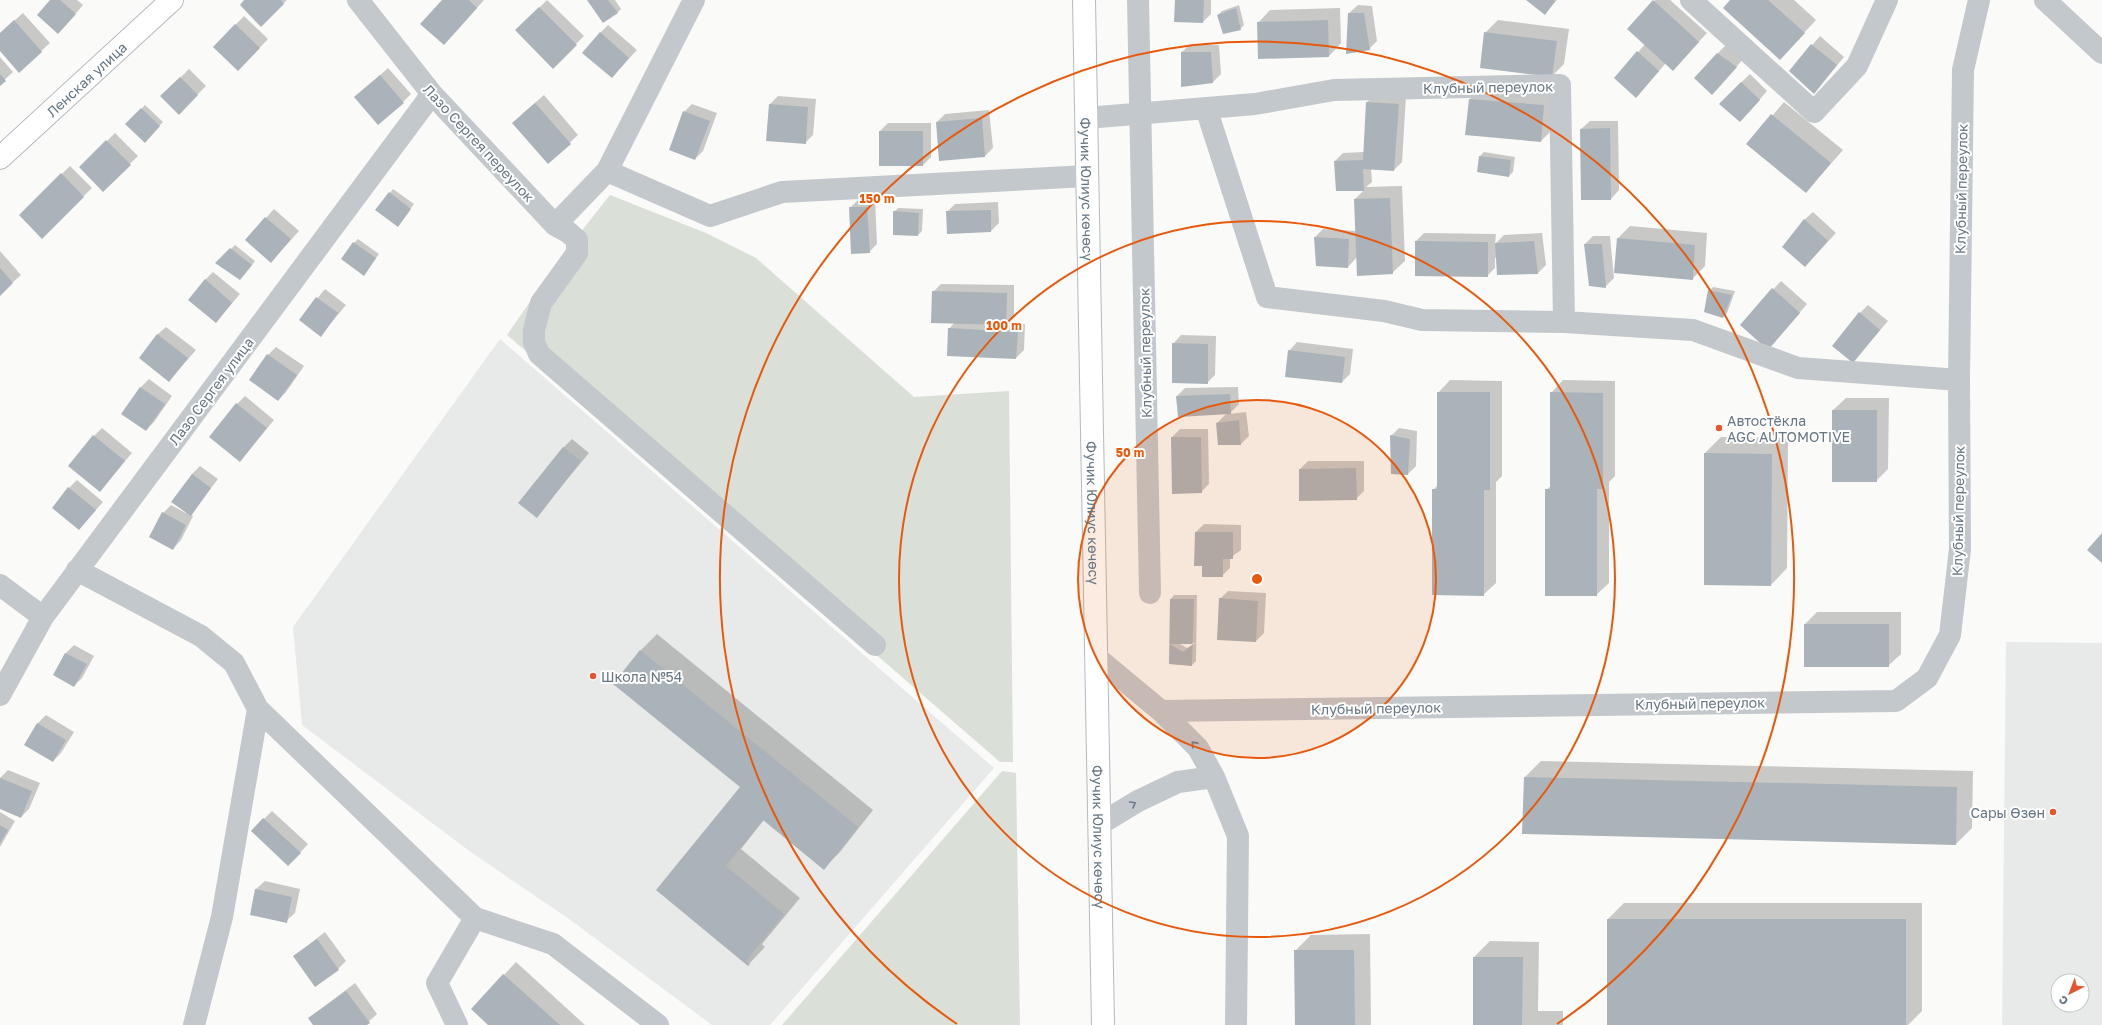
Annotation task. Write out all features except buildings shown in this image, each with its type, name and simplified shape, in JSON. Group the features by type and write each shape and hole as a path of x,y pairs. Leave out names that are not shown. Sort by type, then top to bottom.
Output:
{"main road":[{"name":"Ленская улица","path":"0,158 172,0"},
{"name":"Фучик Юлиус көчөсү","path":"1084,0 1103,1025"}],"street":[{"name":"Лазо Сергея переулок","path":"358,0 432,94 555,225 568,232 577,240 577,254 540,303 534,330 534,342 539,354 875,645"},
{"path":"555,225 607,171 694,0"},
{"name":"Клубный переулок","path":"1138,0 1139,114 1150,593"},
{"path":"1691,0 1814,112 1857,66 1887,0"},
{"name":"Клубный переулок","path":"1162,711 1896,701 1927,678 1950,635 1960,550 1959,380 1963,70 1979,0"},
{"path":"2045,0 2102,53"},
{"name":"Клубный переулок","path":"1086,118 1255,104 1334,90 1560,85 1564,322"},
{"name":"Лазо Сергея улица","path":"0,695 43,617 432,94"},
{"path":"1206,108 1267,297 1384,311 1422,320 1564,322 1693,330 1798,368 1959,380"},
{"path":"607,171 710,216 782,192 1087,176"},
{"path":"78,570 201,636 234,662 258,709 475,918 553,944 658,1025"},
{"path":"0,585 43,617"},
{"path":"1096,657 1162,711 1198,748 1214,777 1238,836 1236,1025"},
{"path":"194,1025 222,917 258,709"},
{"path":"1100,824 1138,801 1178,782 1214,777"},
{"path":"457,1025 437,983 475,918"}],"shaded area":[{"path":"610,195 706,233 756,258 914,397 1009,391 1013,762 1000,762 507,335 561,257"},
{"name":"Школа №54","path":"500,339 994,768 770,1025 712,1025 565,916 472,853 302,725 293,627"},
{"name":"Сары Өзөн","path":"2006,642 2102,643 2102,1025 2002,1025"},
{"path":"1002,771 1016,773 1020,1025 782,1025"}],"place":[{"name":"Автостёкла AGC AUTOMOTIVE","path":"1719,428"},
{"name":"Школа №54","path":"593,676"},
{"name":"Сары Өзөн","path":"2053,812"}]}
